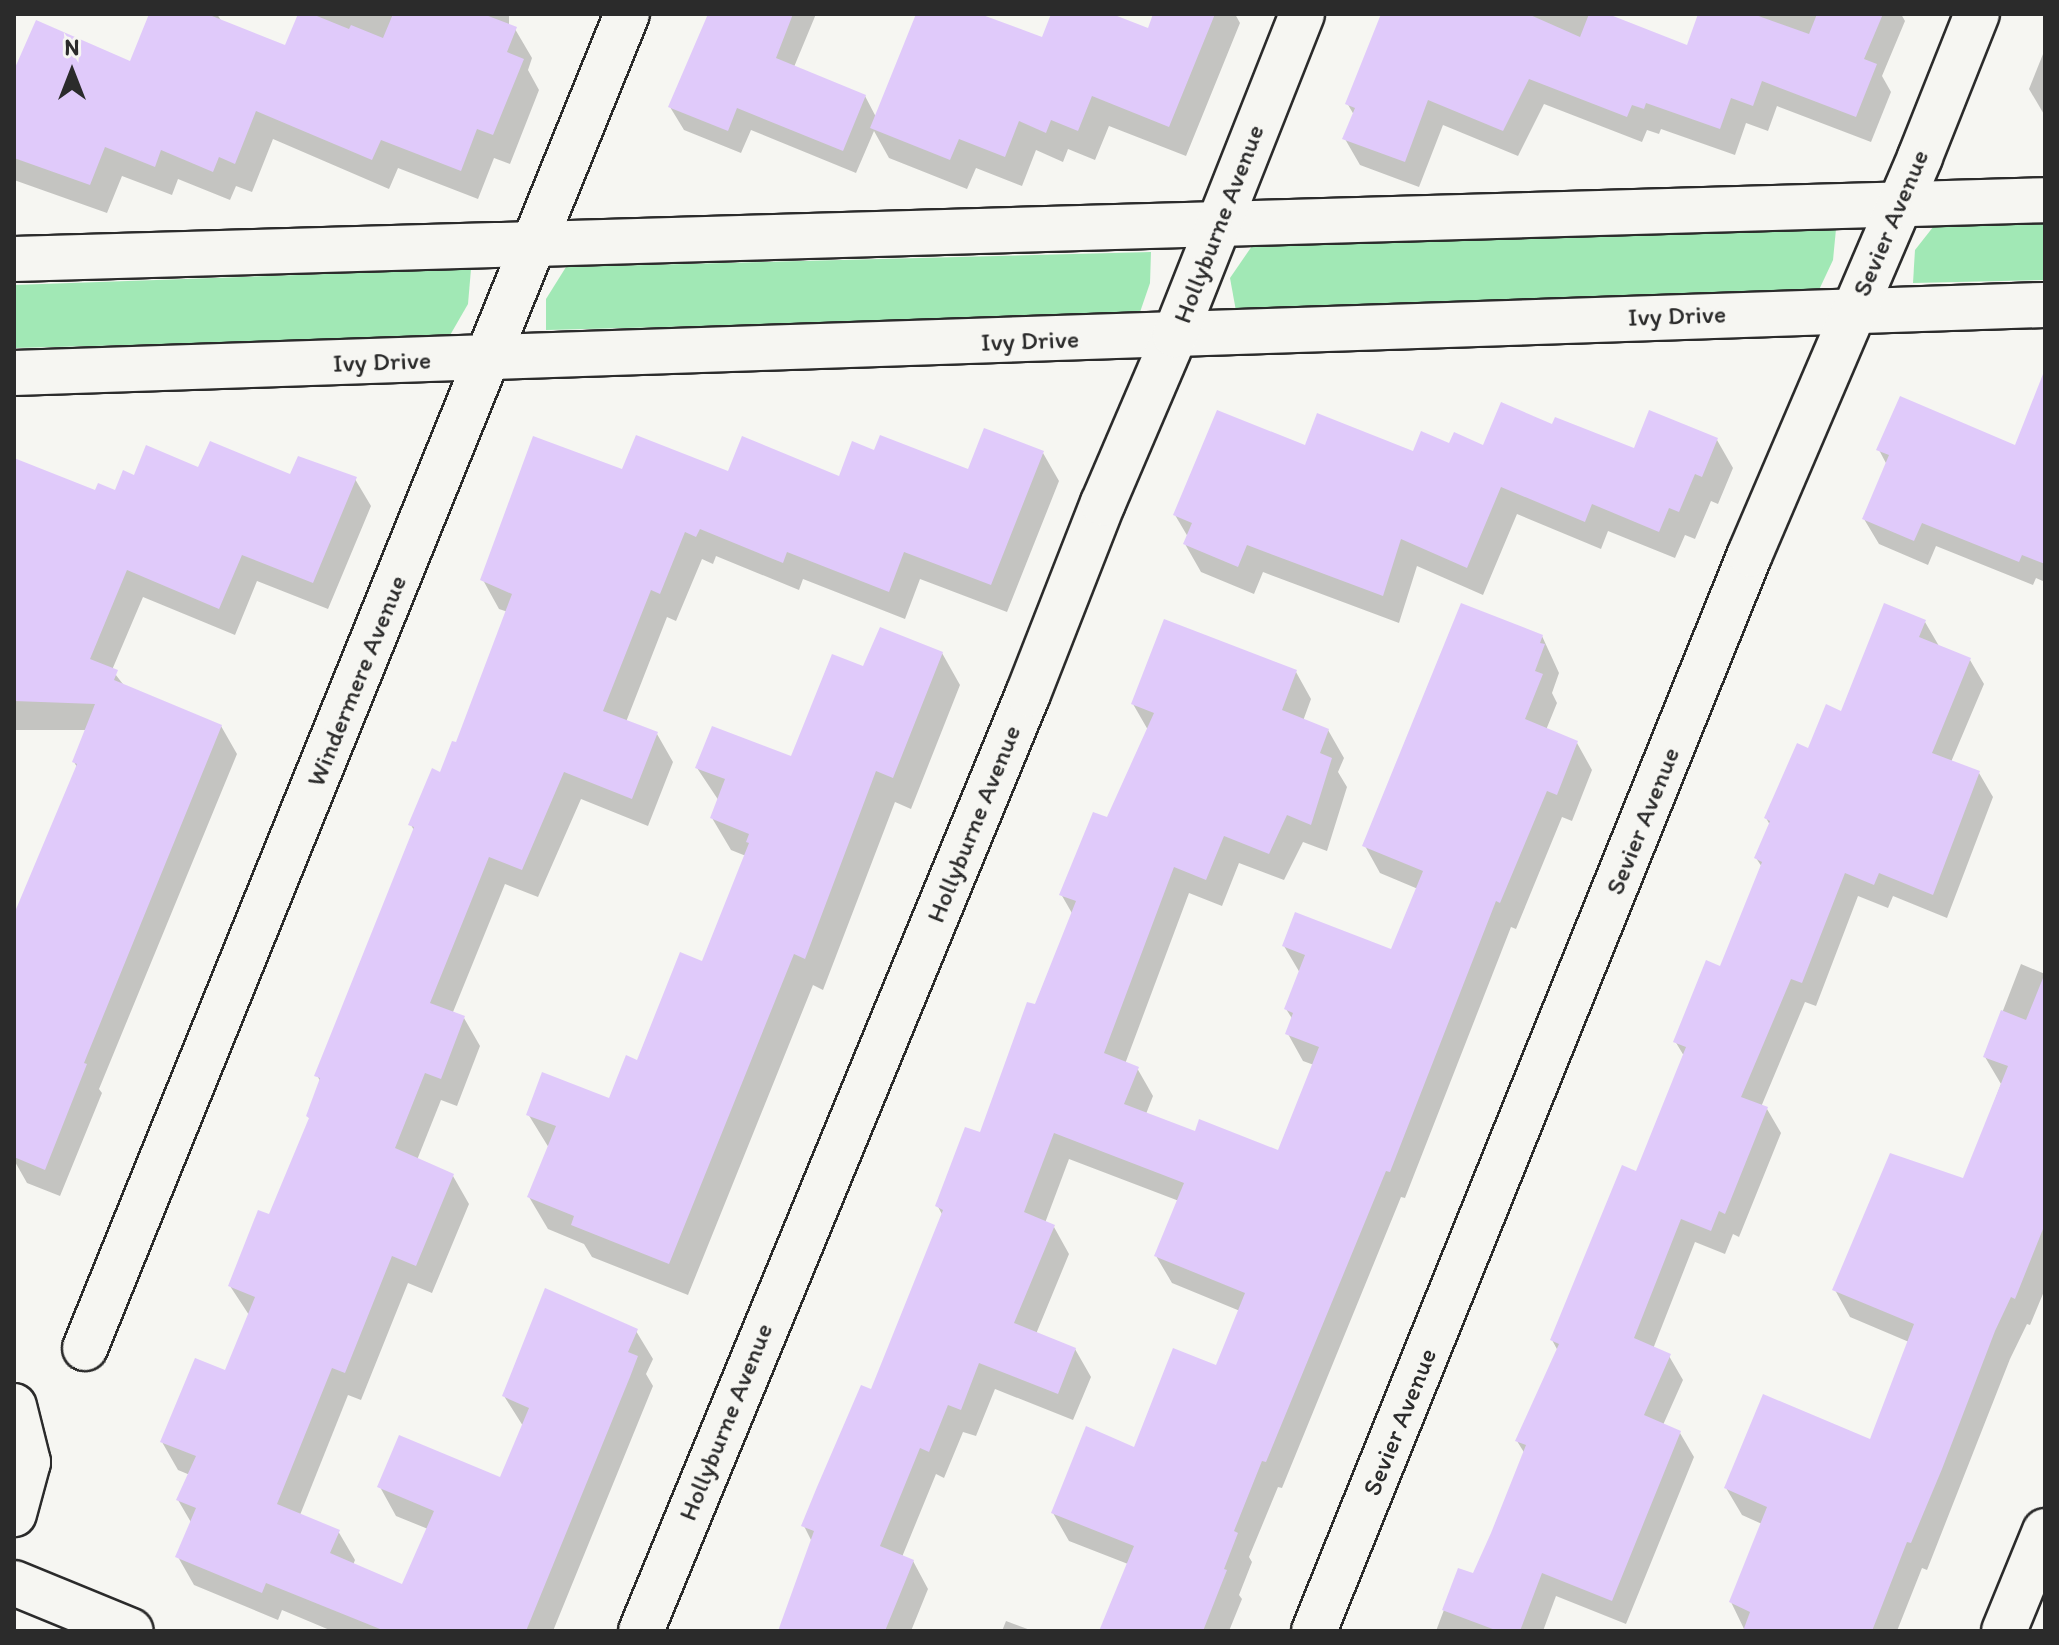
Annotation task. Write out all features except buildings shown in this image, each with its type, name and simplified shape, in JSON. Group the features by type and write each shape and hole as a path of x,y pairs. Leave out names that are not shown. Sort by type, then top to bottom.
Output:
{"street":[{"name":"Windermere Avenue","path":"85,1348 489,359 531,243 627,14"},
{"name":"Hollyburne Avenue","path":"641,1631 1028,694 1103,503 1175,335 1216,224 1302,14"},
{"name":"Sevier Avenue","path":"1314,1631 1750,554 1977,14"},
{"path":"14,259 2045,200"},
{"name":"Ivy Drive","path":"14,373 2045,305"},
{"path":"14,1406 28,1462 14,1514"},
{"path":"2004,1631 2045,1531"},
{"path":"14,1583 131,1631"}],"green space":[{"path":"2045,218 2045,280 1913,283 1915,250 1937,222"},
{"path":"1836,229 1833,260 1818,292 1236,311 1230,278 1252,246"},
{"path":"1151,252 1150,283 1139,315 546,330 546,299 566,267"},
{"path":"471,269 468,304 449,337 14,348 14,285"}]}
